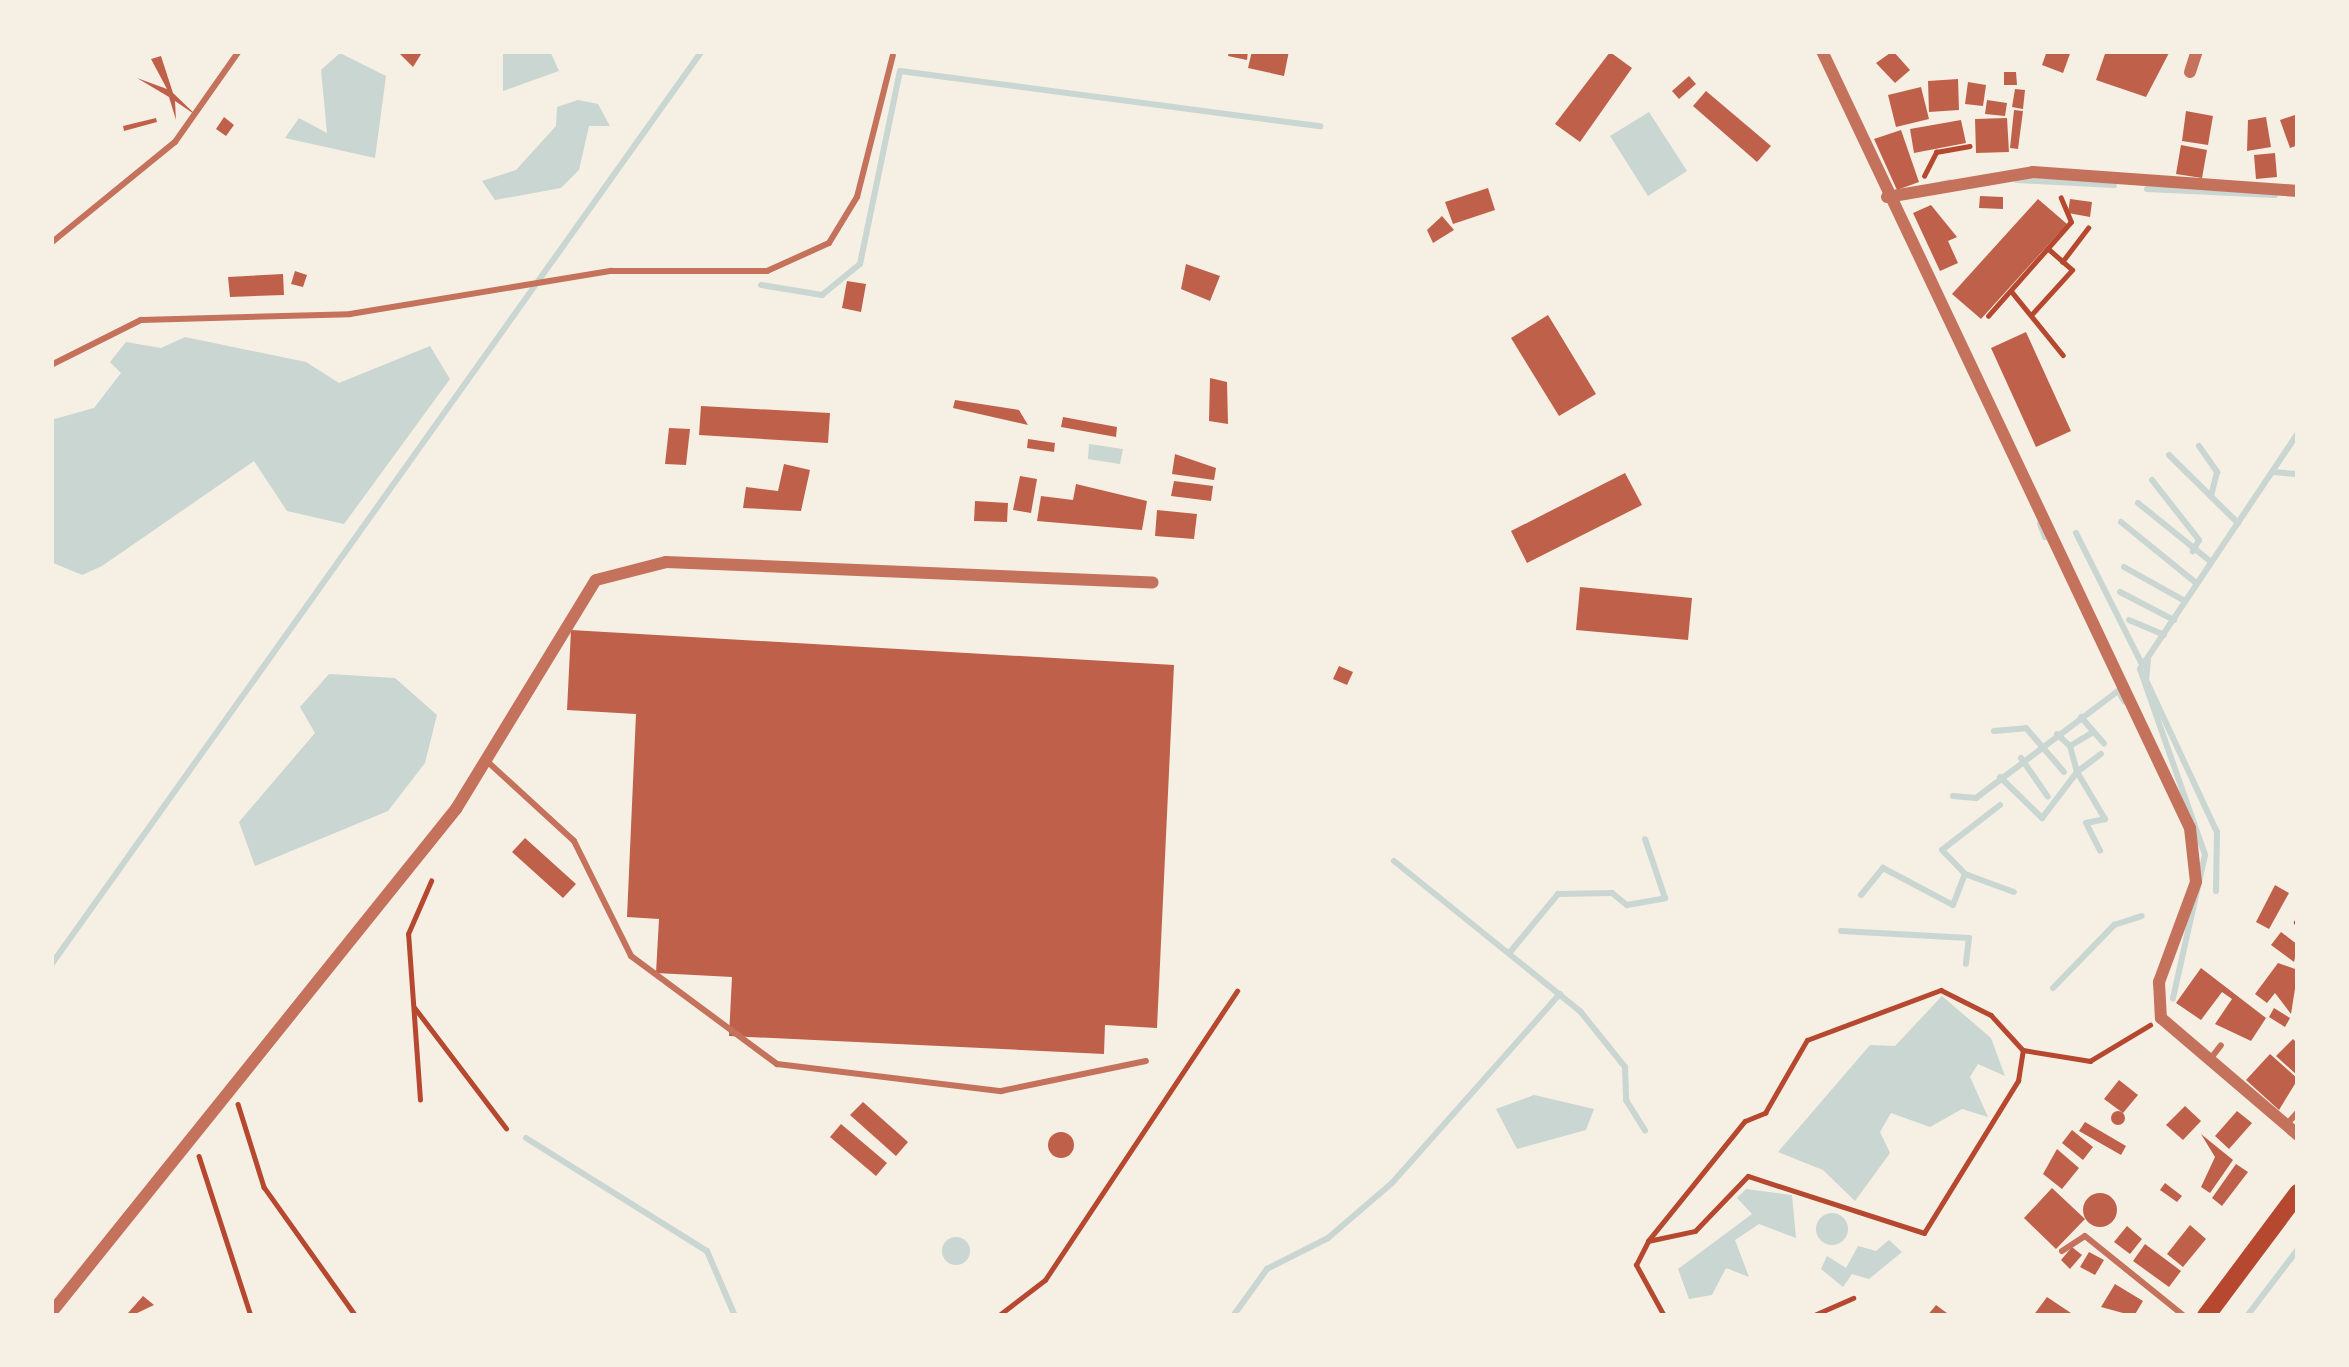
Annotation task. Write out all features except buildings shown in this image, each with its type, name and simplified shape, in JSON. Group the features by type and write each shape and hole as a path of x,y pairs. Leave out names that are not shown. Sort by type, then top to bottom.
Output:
{"main road":[{"path":"2206,1316 2298,1192"}],"street":[{"path":"1822,51 1887,197 2039,493 2190,828 2196,883 2158,982 2161,1018 2298,1136"},
{"path":"2190,72 2198,51"},
{"path":"1887,197 1920,187 2033,172 2298,190"},
{"path":"51,1313 490,763 581,597 619,569 666,562 1154,582"}],"lane":[{"path":"51,243 175,142 239,51"},
{"path":"51,365 141,320 350,314 611,271 767,271 829,243 856,197 893,55"},
{"path":"490,763 574,841 631,956 776,1064 1001,1090 1146,1061"},
{"path":"2209,1061 2221,1045"},
{"path":"2286,1125 2298,1112"},
{"path":"2062,1251 2085,1237 2184,1316"}],"path":[{"path":"1920,187 1936,152 1969,146"},
{"path":"1988,316 2071,222 2061,198"},
{"path":"2062,262 2088,228"},
{"path":"2033,313 2072,270 2048,249"},
{"path":"2012,292 2063,355"},
{"path":"420,1100 407,934 431,881"},
{"path":"1664,1316 1636,1265 1648,1241 1745,1121 1765,1113 1807,1040 1941,990 1991,1016 2023,1050 2090,1061 2161,1018"},
{"path":"998,1316 1045,1280 1237,991"},
{"path":"415,1008 506,1128"},
{"path":"1648,1241 1695,1231 1748,1176 1924,1233 2018,1082 2023,1050"},
{"path":"232,1088 264,1187 356,1316"},
{"path":"196,1148 251,1316"},
{"path":"1812,1316 1853,1298"}],"shaded area":[{"path":"503,51 550,51 559,71 503,91"},
{"path":"340,53 386,76 375,158 285,138 299,118 327,133 321,70"},
{"path":"578,100 598,104 610,126 589,126 579,170 561,188 495,200 482,181 516,170 556,126 557,107"},
{"path":"1649,112 1687,171 1648,196 1610,136"},
{"path":"185,337 306,362 339,383 430,346 450,379 344,524 287,511 254,461 102,566 82,575 51,562 51,420 94,408 121,373 110,362 126,342 161,348"},
{"path":"1089,444 1123,449 1120,464 1088,459"},
{"path":"329,674 395,678 437,715 425,763 388,811 255,866 239,822 315,733 300,707"},
{"path":"1942,996 1991,1038 2005,1076 1978,1064 1970,1077 1988,1117 1962,1109 1930,1127 1891,1113 1880,1132 1890,1153 1855,1201 1823,1170 1778,1152 1870,1045 1895,1046"},
{"path":"1534,1095 1594,1109 1586,1130 1517,1149 1496,1109"},
{"path":"1746,1189 1792,1195 1796,1238 1759,1224 1735,1240 1749,1277 1726,1268 1712,1295 1689,1299 1678,1269 1752,1214 1737,1198"},
{"path":"1832,1213 1843,1218 1848,1229 1843,1240 1832,1245 1821,1240 1816,1229 1821,1218"},
{"path":"956,1237 966,1241 970,1251 966,1261 956,1265 946,1261 942,1251 946,1241"},
{"path":"1889,1240 1902,1252 1869,1279 1852,1274 1843,1287 1821,1269 1827,1256 1846,1268 1858,1246 1876,1251"}],"waterway":[{"path":"51,965 702,51"},
{"path":"761,285 822,295 860,264 900,71 1320,126"},
{"path":"2017,180 2114,185"},
{"path":"1917,191 1950,182"},
{"path":"2147,189 2275,195"},
{"path":"2140,669 2298,433"},
{"path":"2199,446 2217,472 2211,496"},
{"path":"2169,455 2238,523"},
{"path":"2273,472 2298,474"},
{"path":"2152,480 2199,540 2193,551"},
{"path":"2138,503 2211,562"},
{"path":"2121,522 2196,583"},
{"path":"2040,524 2045,537"},
{"path":"2076,533 2142,664"},
{"path":"2124,567 2185,601"},
{"path":"2120,592 2174,620"},
{"path":"2129,620 2164,635"},
{"path":"2148,659 2146,680 2217,832 2216,891"},
{"path":"2140,669 2205,855 2173,998"},
{"path":"1953,796 1976,798 2118,691 2124,701"},
{"path":"2081,717 2104,743"},
{"path":"1994,731 2026,728 2064,772"},
{"path":"2057,734 2070,746 2093,732"},
{"path":"2070,746 2077,772 2101,754"},
{"path":"2021,758 2048,797"},
{"path":"2000,777 2042,818 2077,772 2105,819 2086,823 2100,851"},
{"path":"2000,805 1942,850 1965,874 2014,892"},
{"path":"1511,951 1558,894 1612,893 1627,905 1665,898 1645,839"},
{"path":"1394,861 1580,1011 1625,1067 1626,1100 1645,1130"},
{"path":"1861,895 1883,868 1953,905 1965,874"},
{"path":"2053,988 2114,925 2142,916"},
{"path":"1841,931 1969,938 1966,964"},
{"path":"1233,1316 1267,1269 1328,1238 1392,1183 1560,994"},
{"path":"526,1138 707,1251 735,1316"},
{"path":"2247,1316 2298,1249"}]}
